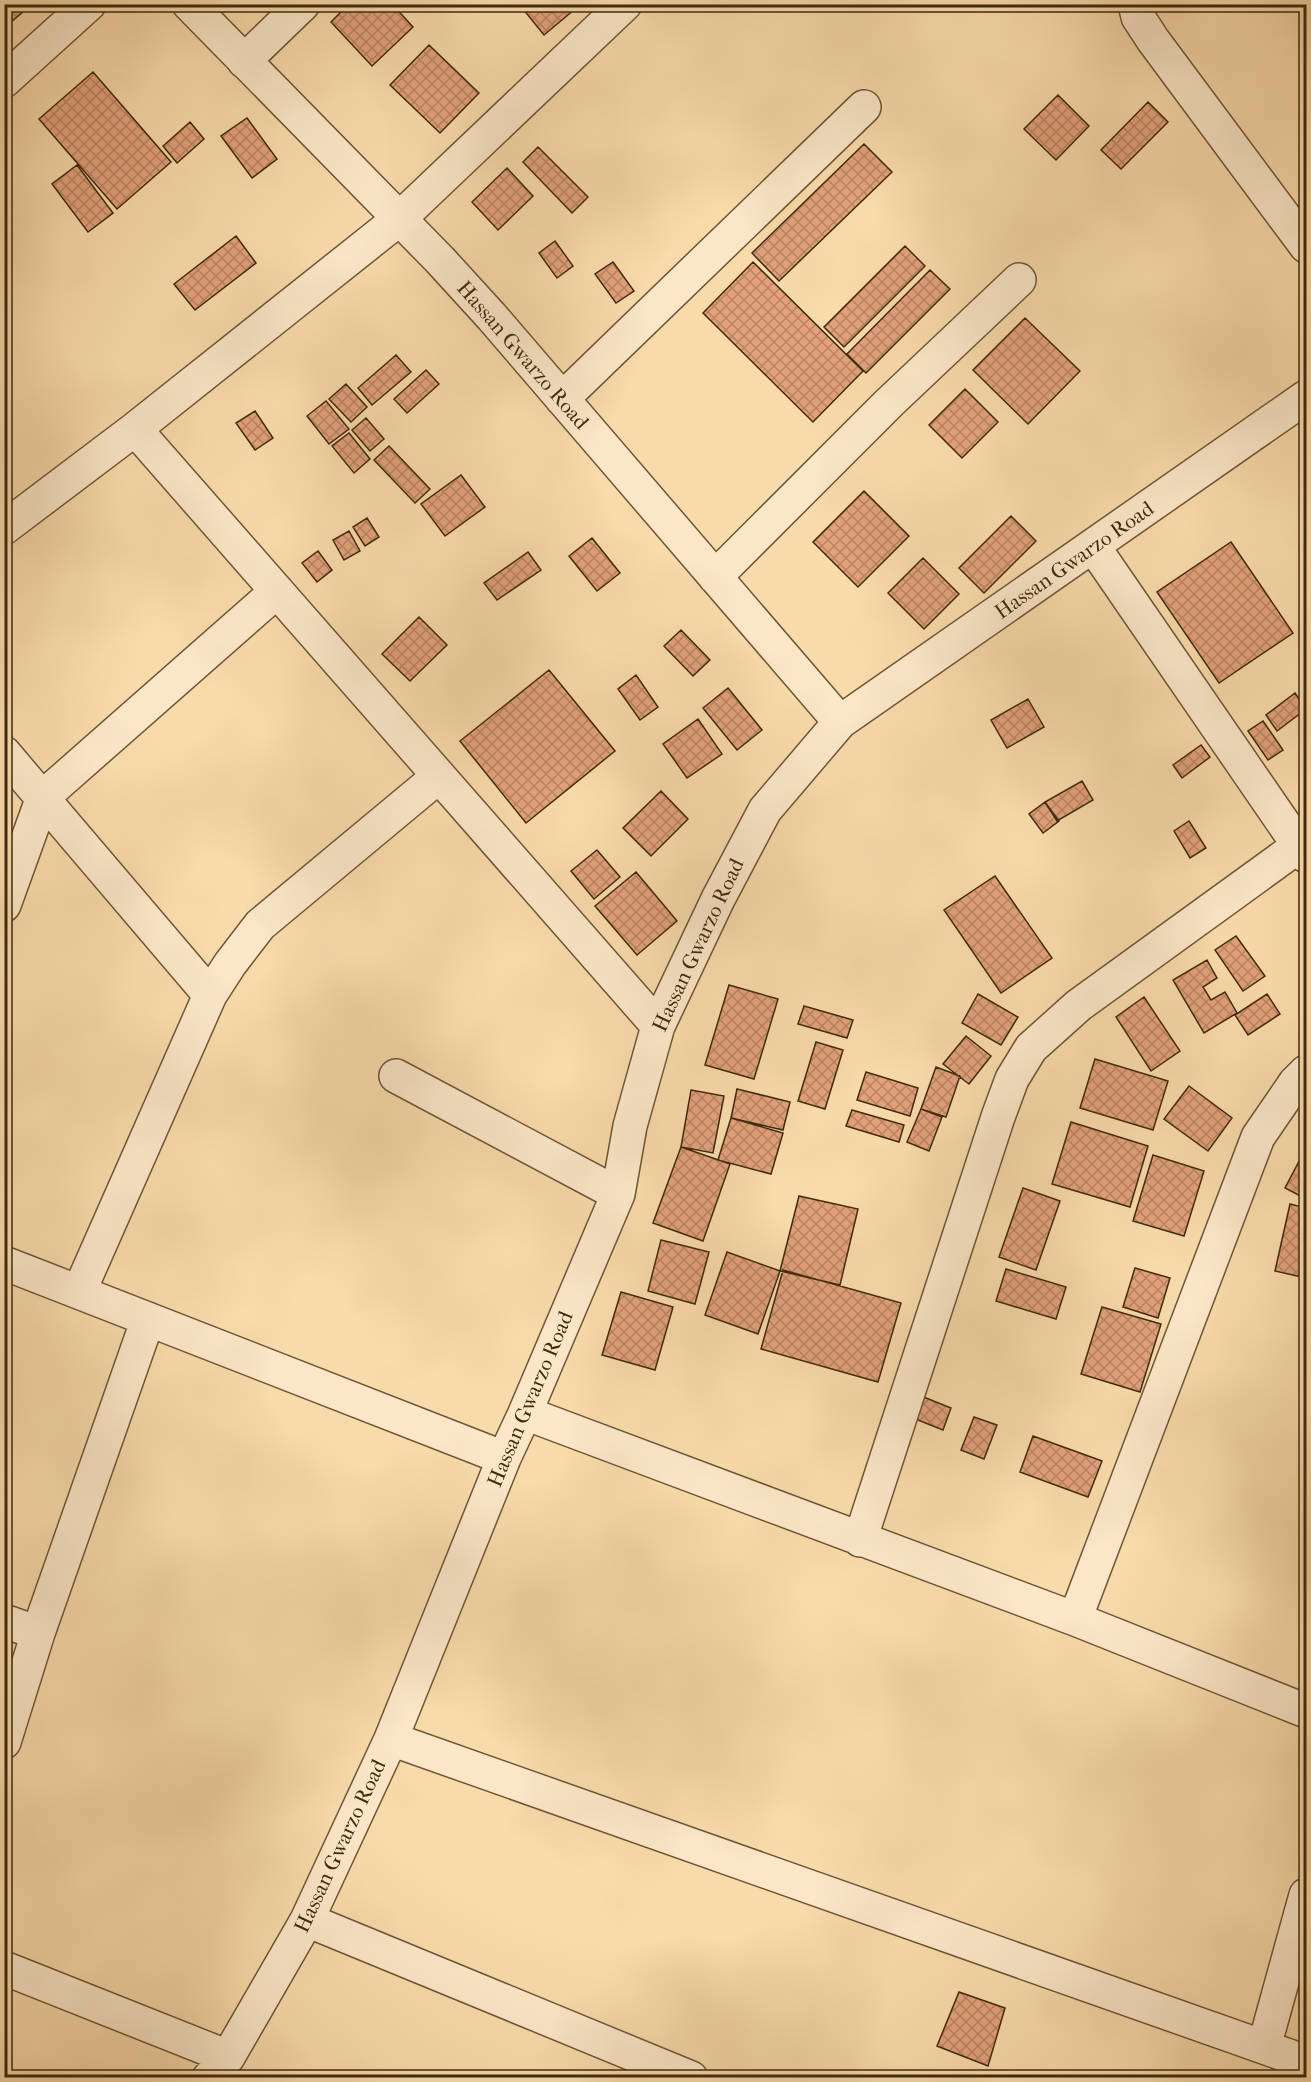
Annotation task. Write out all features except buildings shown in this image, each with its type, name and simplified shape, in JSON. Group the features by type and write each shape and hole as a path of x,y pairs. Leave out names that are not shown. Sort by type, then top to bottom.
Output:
{"street":[{"path":"4,81 89,4"},
{"name":"Hassan Gwarzo Road","path":"189,4 492,317 840,722"},
{"path":"244,61 303,4"},
{"path":"4,528 135,429 399,219 625,4"},
{"path":"1135,4 1138,17 1153,40 1306,246"},
{"path":"562,399 864,107"},
{"path":"716,577 889,403 1019,280"},
{"name":"Hassan Gwarzo Road","path":"218,2067 307,1920 391,1739 504,1458 618,1194 630,1126 658,1026 718,899 765,810 840,722 1306,397"},
{"path":"135,429 658,1026"},
{"path":"860,1540 998,1118 1012,1079 1031,1048 1079,1005 1303,851 1093,546"},
{"path":"4,905 43,797 277,591"},
{"path":"4,753 210,995"},
{"path":"79,1292 210,995 230,964 260,925 439,776"},
{"path":"1075,1619 1258,1137 1295,1083 1306,1072"},
{"path":"396,1076 618,1194"},
{"path":"4,1263 504,1458"},
{"path":"4,1742 38,1634 147,1319"},
{"path":"525,1413 1075,1619 1306,1712"},
{"path":"4,1621 38,1634"},
{"path":"391,1739 1306,2062"},
{"path":"1264,2048 1306,1895"},
{"path":"307,1920 673,2074"},
{"path":"4,1968 218,2067"}]}
